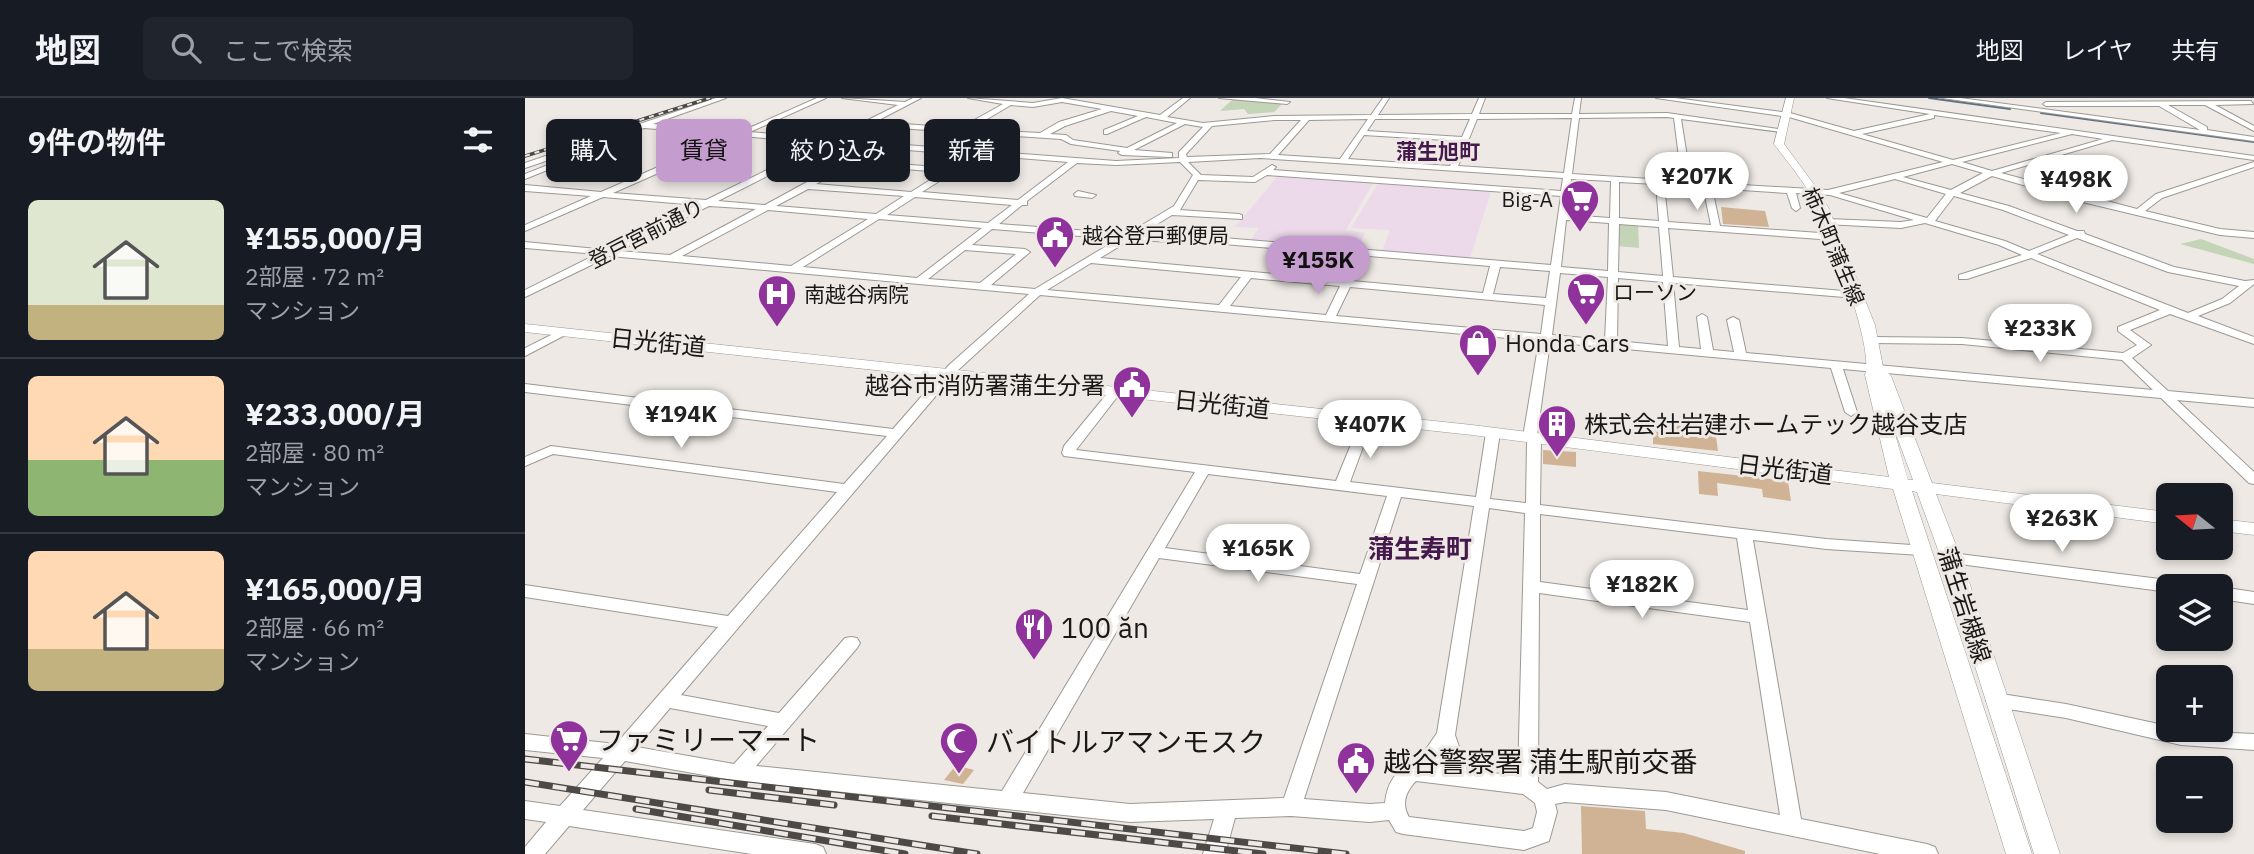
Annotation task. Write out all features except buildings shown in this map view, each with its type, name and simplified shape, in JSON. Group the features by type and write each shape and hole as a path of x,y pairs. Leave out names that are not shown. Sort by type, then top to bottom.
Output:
{"main road":[{"path":"1781,130 1790,98"},
{"name":"柿木町蒲生線","path":"1781,130 1779,144 1821,193 1828,222 1872,340 1875,365 1873,375 1881,420 1901,484"},
{"name":"日光街道","path":"525,328 1493,433 2156,516"},
{"name":"蒲生岩槻線","path":"1875,365 1883,376 1951,558 2047,854"},
{"name":"蒲生岩槻線","path":"1901,484 2018,854"},
{"path":"2233,526 2254,529"}],"street":[{"path":"642,126 723,98"},
{"path":"752,130 824,98"},
{"path":"845,98 881,99 905,104"},
{"name":"登戸宮前通り","path":"876,119 918,98"},
{"path":"971,98 1037,105 1061,99 1182,123 1209,125 1308,117 1674,116 1781,130"},
{"path":"1097,107 1110,98"},
{"path":"1161,118 1187,98"},
{"path":"1222,98 1289,100"},
{"path":"1342,162 1386,98"},
{"path":"1453,169 1482,98"},
{"path":"1579,98 1532,438 1531,586 1536,792 1547,812 1542,834 1524,841 1403,825 1394,811 1397,787 1411,773 1420,773 1458,777 1536,792 1666,801 1927,854"},
{"path":"1659,98 1726,102 1785,114 2077,198 2220,232 2254,235"},
{"path":"1830,98 2254,158"},
{"path":"1945,98 2023,111 2254,139"},
{"path":"2098,98 2149,125"},
{"path":"2241,98 2252,103"},
{"path":"1675,99 1678,110 1674,116 1687,185"},
{"path":"978,119 1007,100"},
{"path":"1273,118 1289,100"},
{"path":"2001,108 2108,103 2252,103"},
{"path":"2159,103 2212,134"},
{"path":"2204,103 2254,129"},
{"path":"1022,142 1062,124 1110,109"},
{"path":"2023,111 2070,121"},
{"path":"1107,132 1147,114"},
{"path":"1854,133 1940,114"},
{"path":"1272,157 1308,117"},
{"path":"2045,128 2048,118"},
{"path":"1105,163 1182,123"},
{"path":"1182,159 1191,141 1209,125"},
{"path":"1828,222 1901,225 1927,222 1951,194 1991,173 2150,129 2149,125"},
{"path":"642,126 655,127"},
{"path":"525,177 655,127"},
{"path":"1821,193 1897,178 2073,132"},
{"path":"1362,133 1465,139"},
{"path":"1020,134 1063,137 1071,142 1182,159 1196,177 1255,180 1284,158"},
{"path":"1053,144 1063,137"},
{"path":"1034,157 1044,150"},
{"path":"1020,156 1105,163 1272,157 1821,193 2003,243 2254,341"},
{"path":"525,166 546,159"},
{"path":"918,282 1075,160"},
{"path":"2140,211 2159,196 2254,164"},
{"path":"1389,181 1398,165"},
{"path":"525,229 656,171"},
{"path":"1265,172 1566,194"},
{"name":"登戸宮前通り","path":"525,295 766,173"},
{"path":"532,854 947,374 1037,292 1172,212 1196,177"},
{"path":"1897,178 2006,208 2081,233 2172,270 2252,281"},
{"path":"1611,345 1615,180"},
{"path":"670,258 813,182"},
{"path":"792,270 932,182"},
{"path":"1660,183 1674,351"},
{"path":"806,186 1024,202"},
{"path":"1707,186 1716,228"},
{"path":"525,187 1129,237 1223,241 1496,263 1856,295"},
{"path":"1791,191 1796,208"},
{"path":"1078,194 1092,195"},
{"path":"1172,212 1239,217"},
{"path":"1563,216 1834,237"},
{"path":"1963,277 2081,233"},
{"path":"525,245 1741,357 1836,365 1875,365 2254,403"},
{"path":"964,247 1025,252 982,287"},
{"path":"1087,260 1551,302"},
{"path":"1487,296 1496,263"},
{"path":"1222,309 1248,275"},
{"path":"2189,316 2226,301 2252,281"},
{"path":"1329,320 1347,283"},
{"path":"1872,340 1962,341 2125,357 2145,345 2122,329 2170,310"},
{"path":"1702,317 1708,354"},
{"path":"1733,320 1741,357"},
{"path":"525,353 563,332"},
{"path":"2125,357 2254,480"},
{"path":"1836,365 1851,412"},
{"path":"525,388 897,433"},
{"path":"1115,392 1069,449 1069,453 1744,534 1921,550"},
{"path":"1341,487 1367,420"},
{"path":"1420,773 1445,735 1493,433"},
{"path":"525,462 538,453 551,450 848,489"},
{"path":"1008,800 1203,470"},
{"path":"1291,807 1395,493"},
{"path":"1744,534 1792,826"},
{"path":"1154,552 1366,580"},
{"path":"1951,558 2156,584"},
{"path":"1531,586 1758,617"},
{"path":"527,593 733,624"},
{"path":"2233,595 2254,598"},
{"path":"738,773 851,643"},
{"path":"667,700 782,722"},
{"path":"1995,700 2092,716 2181,737 2254,742"},
{"path":"1445,735 1458,777"},
{"path":"525,742 619,752 738,773 1130,813 1291,807 1370,813 1394,811"},
{"path":"1214,854 1227,809"},
{"path":"525,810 815,854"}],"shaded area":[{"path":"1277,177 1373,183 1346,230 1365,233 1357,250 1249,242 1259,228 1235,227"},
{"path":"1378,184 1491,191 1470,258 1382,251 1390,230 1351,228"}],"green space":[{"path":"1233,99 1283,103 1274,112 1248,114 1244,109 1220,111"},
{"path":"1616,223 1638,224 1639,248 1616,246"},
{"path":"2201,239 2254,259 2254,264 2180,244"}],"waterway":[{"path":"1929,98 2010,109"},
{"path":"2041,113 2254,142"}],"railway":[{"path":"525,156 710,98"},
{"path":"525,759 1346,854"},
{"path":"525,782 977,854"},
{"path":"709,790 834,805"},
{"path":"636,809 905,854"},
{"path":"932,816 1263,854"}],"place":[{"name":"Big-A","path":"1580,233"},
{"name":"越谷登戸郵便局","path":"1055,269"},
{"name":"ローソン","path":"1586,326"},
{"name":"南越谷病院","path":"777,328"},
{"name":"Honda Cars","path":"1478,377"},
{"name":"越谷市消防署蒲生分署","path":"1132,419"},
{"name":"株式会社岩建ホームテック越谷支店","path":"1557,458"},
{"name":"100 ăn","path":"1034,661"},
{"name":"ファミリーマート","path":"569,773"},
{"name":"バイトルアマンモスク","path":"959,775"},
{"name":"越谷警察署 蒲生駅前交番","path":"1356,795"}],"district":[{"name":"蒲生旭町","path":"1438,151"},
{"name":"蒲生寿町","path":"1420,548"}]}
